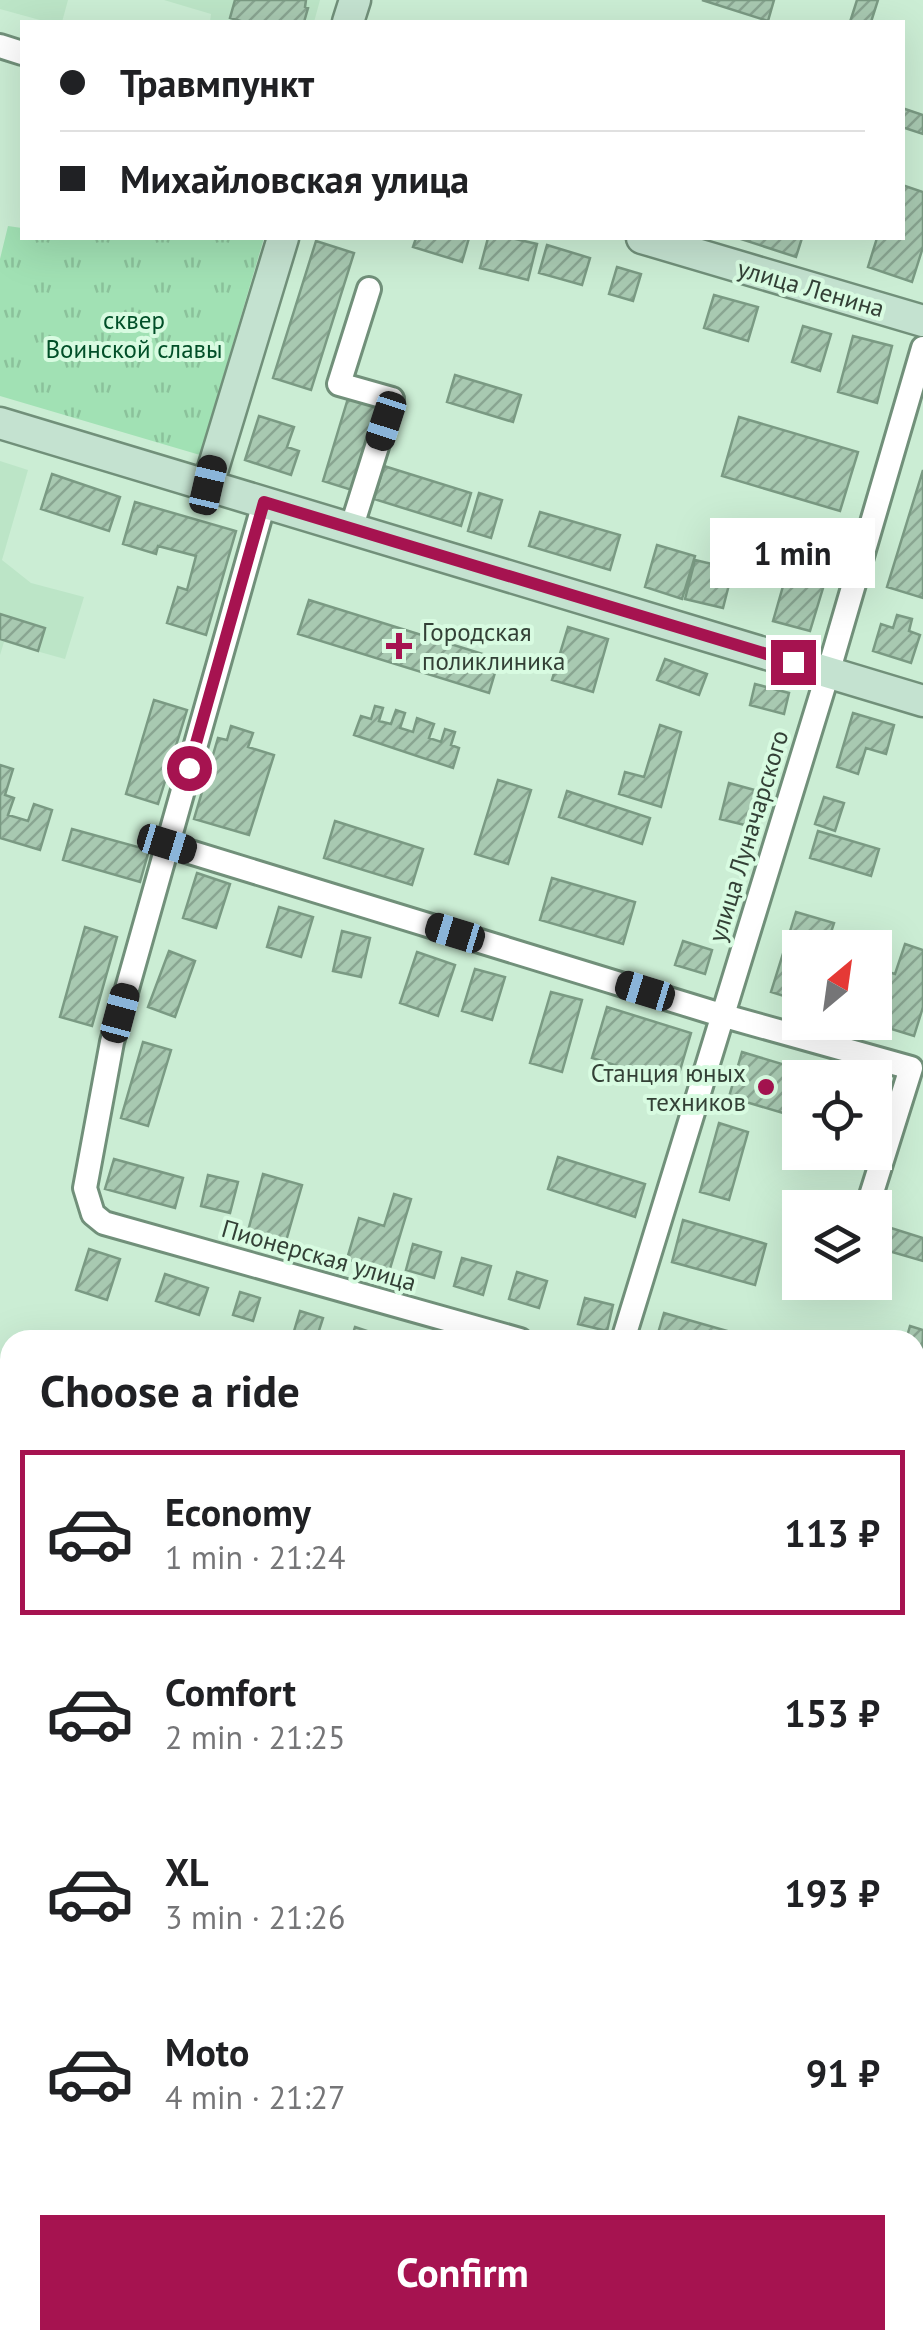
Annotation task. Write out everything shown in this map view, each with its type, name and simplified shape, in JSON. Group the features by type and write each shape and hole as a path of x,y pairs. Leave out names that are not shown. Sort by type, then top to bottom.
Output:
{"main road":[{"path":"208,485 282,240"},
{"name":"улица Ленина","path":"649,240 923,321"},
{"path":"0,423 923,701"}],"street":[{"path":"351,529 392,400 339,384 370,289"},
{"name":"улица Луначарского","path":"625,1330 828,673 923,348"},
{"path":"264,502 167,844 721,1014 911,1068 872,1190"},
{"name":"Пионерская улица","path":"167,844 112,1042 86,1171 87,1204 104,1222 485,1330"}],"shaded area":[{"path":"0,0 68,0 63,20 40,20 0,9"},
{"path":"164,0 320,0 315,20 210,20 211,14"},
{"path":"0,461 28,470 2,560 31,583 84,597 65,659 4,642 0,655"}],"green space":[{"name":"сквер Воинской славы","path":"8,226 20,228 20,240 263,240 200,455 0,396 0,259"}],"building":[{"path":"235,0 306,0 308,8 305,20 230,18"},
{"path":"702,0 774,0 768,20"},
{"path":"857,0 878,0 872,20 851,20"},
{"path":"905,109 923,115 923,134 905,128"},
{"path":"905,186 923,192 923,247 912,282 868,267 876,240 905,240"},
{"path":"415,240 468,240 462,262 413,247"},
{"path":"487,240 537,244 528,280 480,268"},
{"path":"744,240 801,240 796,257"},
{"path":"316,241 354,253 311,390 273,378"},
{"path":"547,245 590,258 582,285 539,273"},
{"path":"617,267 641,274 633,301 609,294"},
{"path":"714,295 758,307 748,341 704,328"},
{"path":"803,326 831,334 820,371 792,362"},
{"path":"853,336 892,346 877,403 838,392"},
{"path":"455,375 521,395 513,422 447,402"},
{"path":"349,395 381,405 355,491 323,481"},
{"path":"259,416 294,427 287,447 299,451 291,475 245,460"},
{"path":"739,417 858,452 840,511 722,476"},
{"path":"384,466 471,493 461,526 374,499"},
{"path":"923,470 923,598 887,587"},
{"path":"52,474 120,497 109,531 41,509"},
{"path":"479,493 502,500 491,538 468,531"},
{"path":"135,502 236,531 206,635 167,623 178,587 187,590 196,556 158,546 156,554 123,544"},
{"path":"540,512 620,535 610,570 529,546"},
{"path":"798,534 836,545 810,631 773,621"},
{"path":"657,545 695,556 682,599 645,587"},
{"path":"695,560 733,569 723,608 685,599"},
{"name":"Городская поликлиника","path":"309,600 499,659 489,693 298,634"},
{"path":"0,614 45,628 38,651 0,639"},
{"path":"897,615 912,619 909,631 920,635 911,663 873,651 881,624 893,628"},
{"path":"568,627 608,639 593,692 552,680"},
{"path":"665,659 707,674 699,695 657,680"},
{"path":"755,684 789,693 784,714 750,705"},
{"path":"154,700 187,710 158,804 126,794"},
{"path":"375,706 383,708 379,721 391,724 396,710 405,713 400,728 413,732 417,718 434,724 429,738 441,742 445,729 455,732 451,745 459,748 453,768 354,735 361,716 371,719"},
{"path":"853,713 894,725 886,754 866,748 858,774 837,767"},
{"path":"660,725 681,732 661,807 619,794 625,772 644,777"},
{"path":"231,726 253,733 248,747 274,755 249,835 194,819 218,738 227,740"},
{"path":"0,765 13,769 5,795 14,798 8,815 28,821 34,804 52,810 40,850 0,838"},
{"path":"498,780 531,790 508,864 475,854"},
{"path":"729,783 758,791 749,826 720,819"},
{"path":"567,791 650,818 642,844 559,817"},
{"path":"824,797 844,803 835,831 815,824"},
{"path":"335,821 423,849 412,885 324,858"},
{"path":"72,829 149,850 140,882 63,860"},
{"path":"818,831 879,849 871,876 810,858"},
{"path":"197,873 230,884 216,928 183,918"},
{"path":"552,878 635,902 623,944 540,920"},
{"path":"279,907 313,917 301,957 267,947"},
{"path":"796,912 834,923 832,930 790,930"},
{"path":"85,927 117,937 92,1026 60,1017"},
{"path":"342,931 370,938 361,977 333,971"},
{"path":"683,941 712,950 705,974 675,965"},
{"path":"905,944 923,950 923,1007 914,1036 892,1029 892,973 895,974"},
{"path":"169,951 195,961 175,1017 148,1007"},
{"path":"417,952 455,965 438,1016 400,1003"},
{"path":"782,957 782,995 771,992"},
{"path":"475,969 505,977 492,1020 462,1011"},
{"path":"551,992 582,1000 562,1072 530,1063"},
{"path":"607,1007 691,1033 676,1084 592,1058"},
{"path":"143,1042 171,1050 148,1126 121,1118"},
{"name":"Станция юных техников","path":"742,1052 782,1064 782,1113 729,1097"},
{"path":"719,1123 748,1132 729,1200 700,1192"},
{"path":"558,1157 645,1184 635,1217 548,1189"},
{"path":"114,1159 183,1178 175,1208 105,1189"},
{"path":"263,1174 302,1185 286,1241 248,1231"},
{"path":"208,1175 238,1182 230,1213 201,1206"},
{"path":"394,1194 411,1199 389,1272 347,1259 359,1218 384,1226"},
{"path":"683,1220 766,1244 755,1285 672,1262"},
{"path":"892,1228 923,1238 923,1261 892,1252"},
{"path":"413,1244 441,1252 434,1278 406,1270"},
{"path":"89,1249 120,1259 107,1300 76,1290"},
{"path":"462,1258 491,1266 483,1295 454,1286"},
{"path":"517,1272 547,1281 539,1308 509,1299"},
{"path":"165,1274 208,1288 199,1315 156,1301"},
{"path":"240,1292 260,1298 253,1321 233,1315"},
{"path":"585,1298 613,1305 607,1330 578,1324"},
{"path":"300,1311 323,1318 319,1330 294,1330"},
{"path":"664,1313 724,1330 659,1330"}],"place":[{"name":"Городская поликлиника","path":"399,646"},
{"name":"Станция юных техников","path":"766,1087"}],"route":[{"path":"189,768 264,502 793,662"}]}
